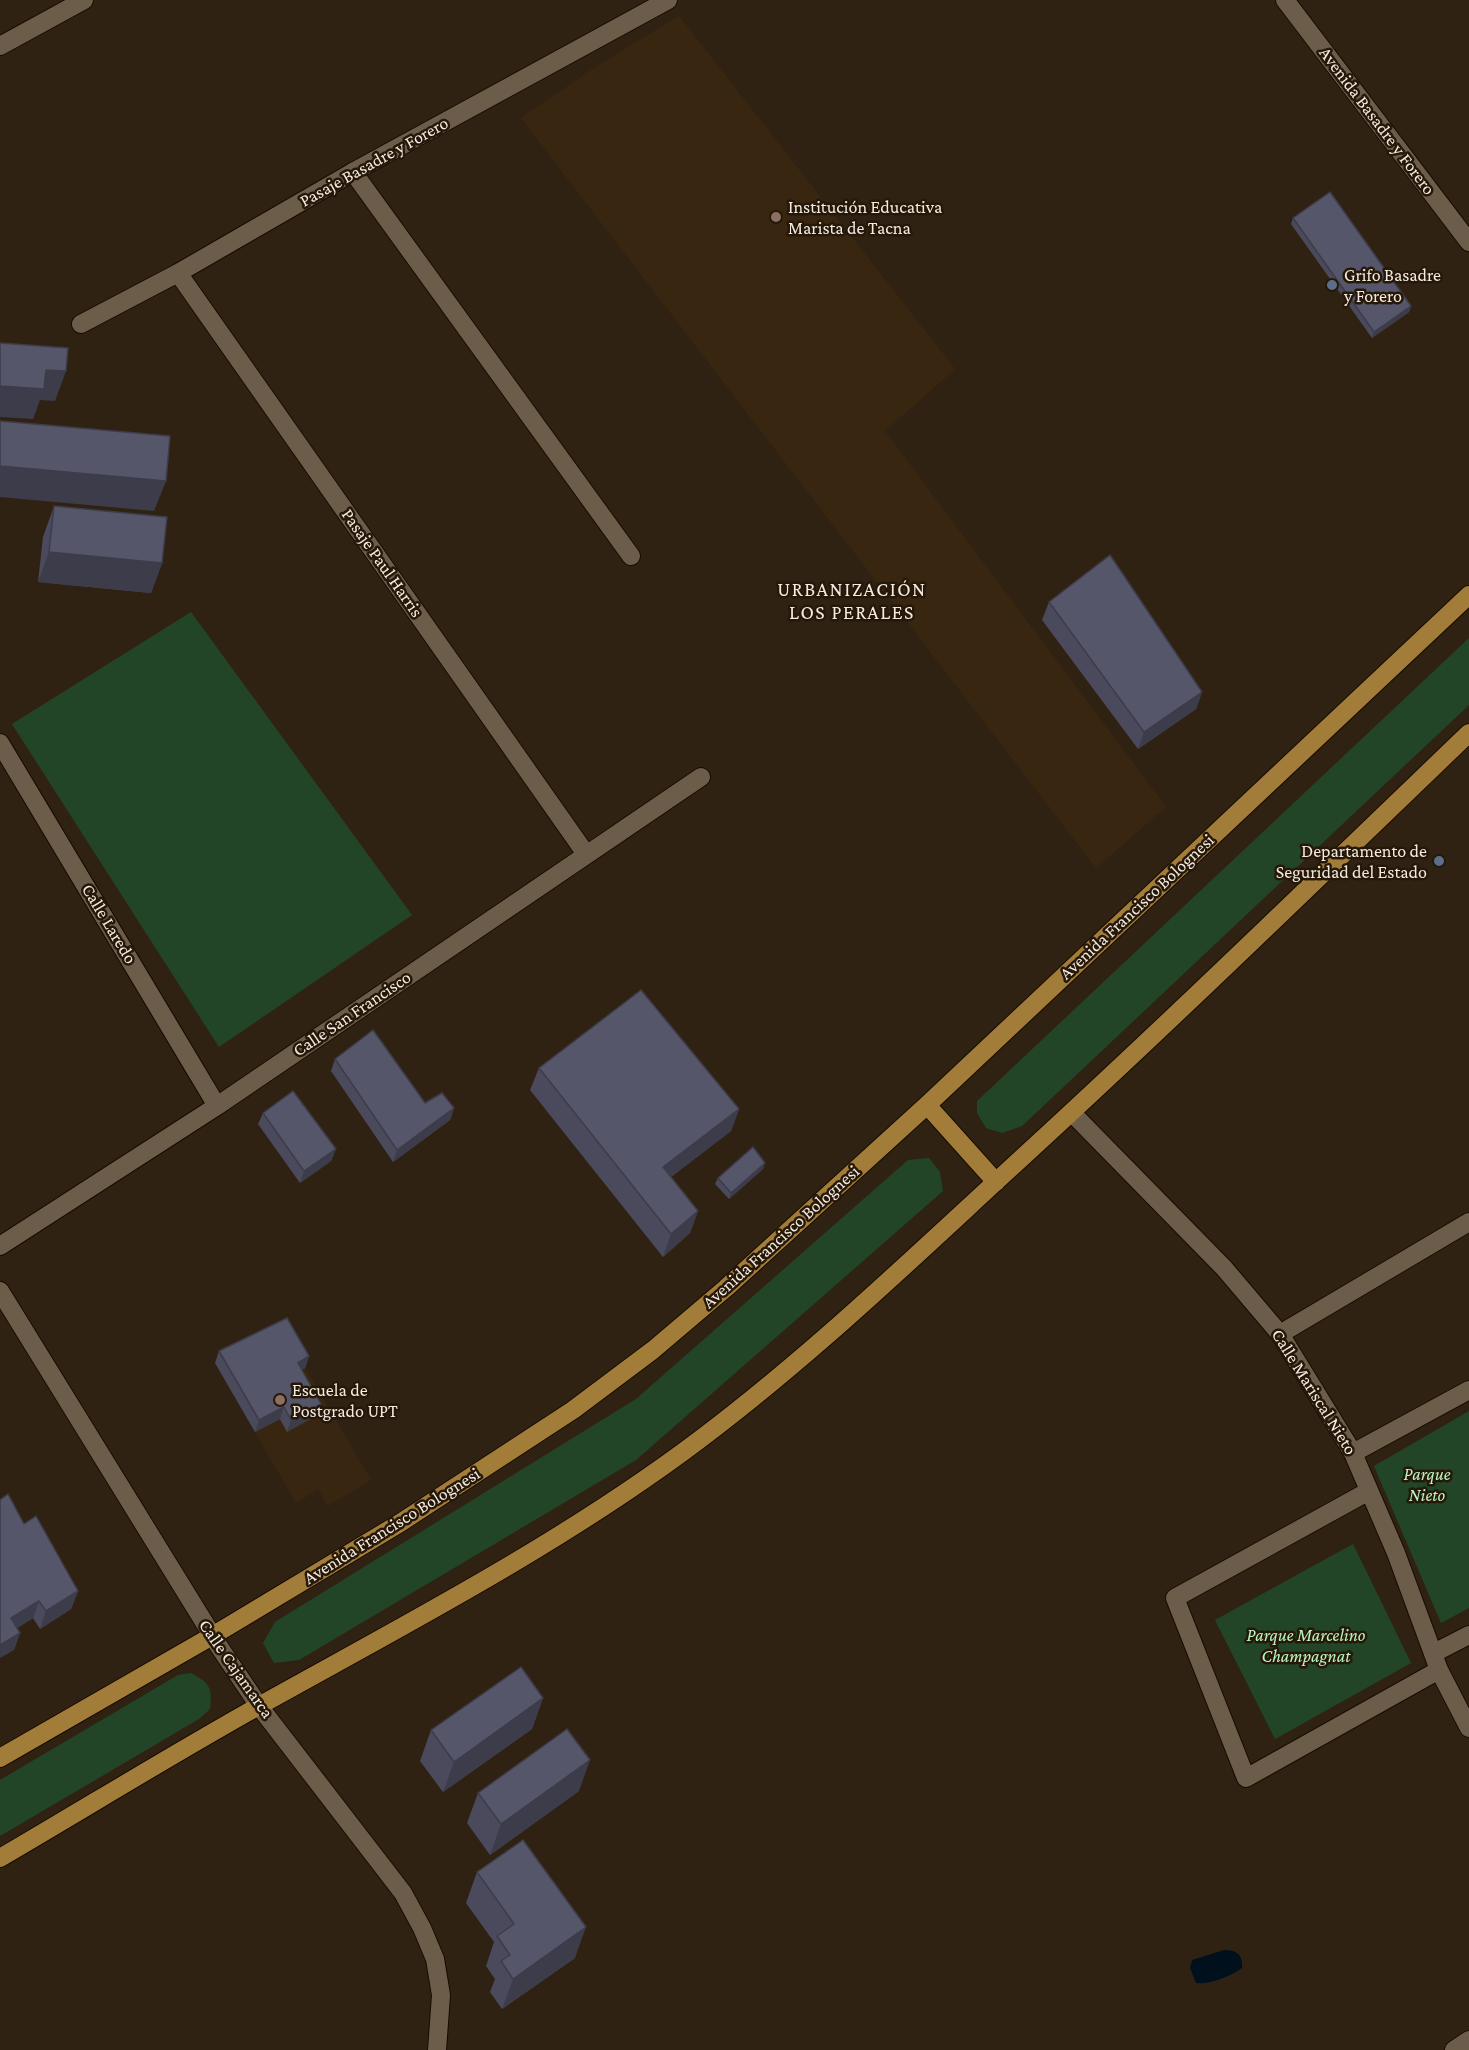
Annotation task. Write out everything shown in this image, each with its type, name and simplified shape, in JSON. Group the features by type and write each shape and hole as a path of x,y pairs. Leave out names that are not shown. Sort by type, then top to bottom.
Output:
{"main road":[{"name":"Avenida Francisco Bolognesi","path":"0,1758 212,1636 400,1522 573,1410 653,1350 726,1288 927,1104 1469,595"},
{"path":"0,1858 260,1706 430,1612 516,1561 604,1507 682,1453 767,1388 935,1241 1469,733"},
{"path":"927,1104 996,1182"}],"street":[{"path":"0,46 84,0"},
{"name":"Pasaje Basadre y Forero","path":"81,324 178,273 354,172 668,0"},
{"name":"Avenida Basadre y Forero","path":"1285,0 1469,242"},
{"path":"354,172 631,556"},
{"name":"Pasaje Paul Harris","path":"178,273 586,854"},
{"name":"Calle Laredo","path":"0,743 217,1106"},
{"name":"Calle San Francisco","path":"0,1246 217,1106 701,777"},
{"name":"Calle Mariscal Nieto","path":"1072,1113 1224,1268 1280,1334 1353,1453 1396,1553 1437,1661 1469,1728"},
{"path":"1280,1334 1469,1222"},
{"name":"Calle Cajamarca","path":"0,1292 212,1636 260,1706 403,1893 422,1928 435,1959 441,1995 437,2050"},
{"path":"1353,1453 1469,1390"},
{"path":"1369,1491 1175,1598 1246,1778 1437,1661 1469,1635"},
{"path":"1454,2050 1469,2040"}],"shaded area":[{"path":"679,16 955,369 885,431 1166,807 1096,868 521,118 597,66"},
{"name":"Escuela de Postgrado UPT","path":"283,1330 371,1480 328,1506 318,1489 296,1503 215,1363"}],"green space":[{"path":"191,612 412,915 219,1047 12,724"},
{"path":"1469,638 1469,705 1022,1126 1002,1133 986,1128 977,1113 977,1101"},
{"path":"929,1158 940,1172 943,1191 636,1460 299,1660 274,1663 263,1643 275,1622 636,1399 908,1160"},
{"name":"Parque Nieto","path":"1469,1411 1469,1608 1441,1623 1374,1466"},
{"name":"Parque Marcelino Champagnat","path":"1353,1544 1411,1663 1275,1739 1215,1620"},
{"path":"191,1673 206,1683 211,1696 210,1709 199,1719 0,1836 0,1780 178,1675"}],"water":[{"path":"1224,1950 1232,1951 1240,1956 1242,1968 1208,1983 1196,1983 1190,1968 1192,1960"}],"building":[{"path":"1330,192 1411,306 1374,332 1293,218"},
{"path":"0,343 68,348 66,371 46,370 44,389 0,386"},
{"path":"0,421 170,436 166,481 0,466"},
{"path":"54,506 167,517 162,563 49,552"},
{"path":"1110,555 1202,692 1144,732 1049,602"},
{"path":"641,990 739,1109 663,1167 698,1211 671,1234 539,1068"},
{"path":"373,1030 425,1103 442,1093 454,1108 397,1150 335,1059"},
{"path":"293,1091 336,1149 304,1171 263,1113"},
{"path":"753,1147 765,1163 731,1193 718,1178"},
{"path":"287,1318 309,1356 298,1363 321,1404 291,1420 284,1407 259,1420 219,1351"},
{"path":"8,1494 24,1524 36,1516 78,1591 46,1611 39,1601 11,1618 20,1633 0,1645 0,1500"},
{"path":"521,1667 543,1698 454,1762 431,1730"},
{"path":"567,1729 590,1760 501,1824 478,1793"},
{"path":"523,1840 586,1927 513,1979 501,1961 510,1955 497,1936 514,1924 477,1872"}],"place":[{"name":"Institución Educativa Marista de Tacna","path":"776,217"},
{"name":"Grifo Basadre y Forero","path":"1332,285"},
{"name":"Departamento de Seguridad del Estado","path":"1439,861"},
{"name":"Escuela de Postgrado UPT","path":"280,1400"}],"district":[{"name":"URBANIZACIÓN LOS PERALES","path":"852,602"}]}
